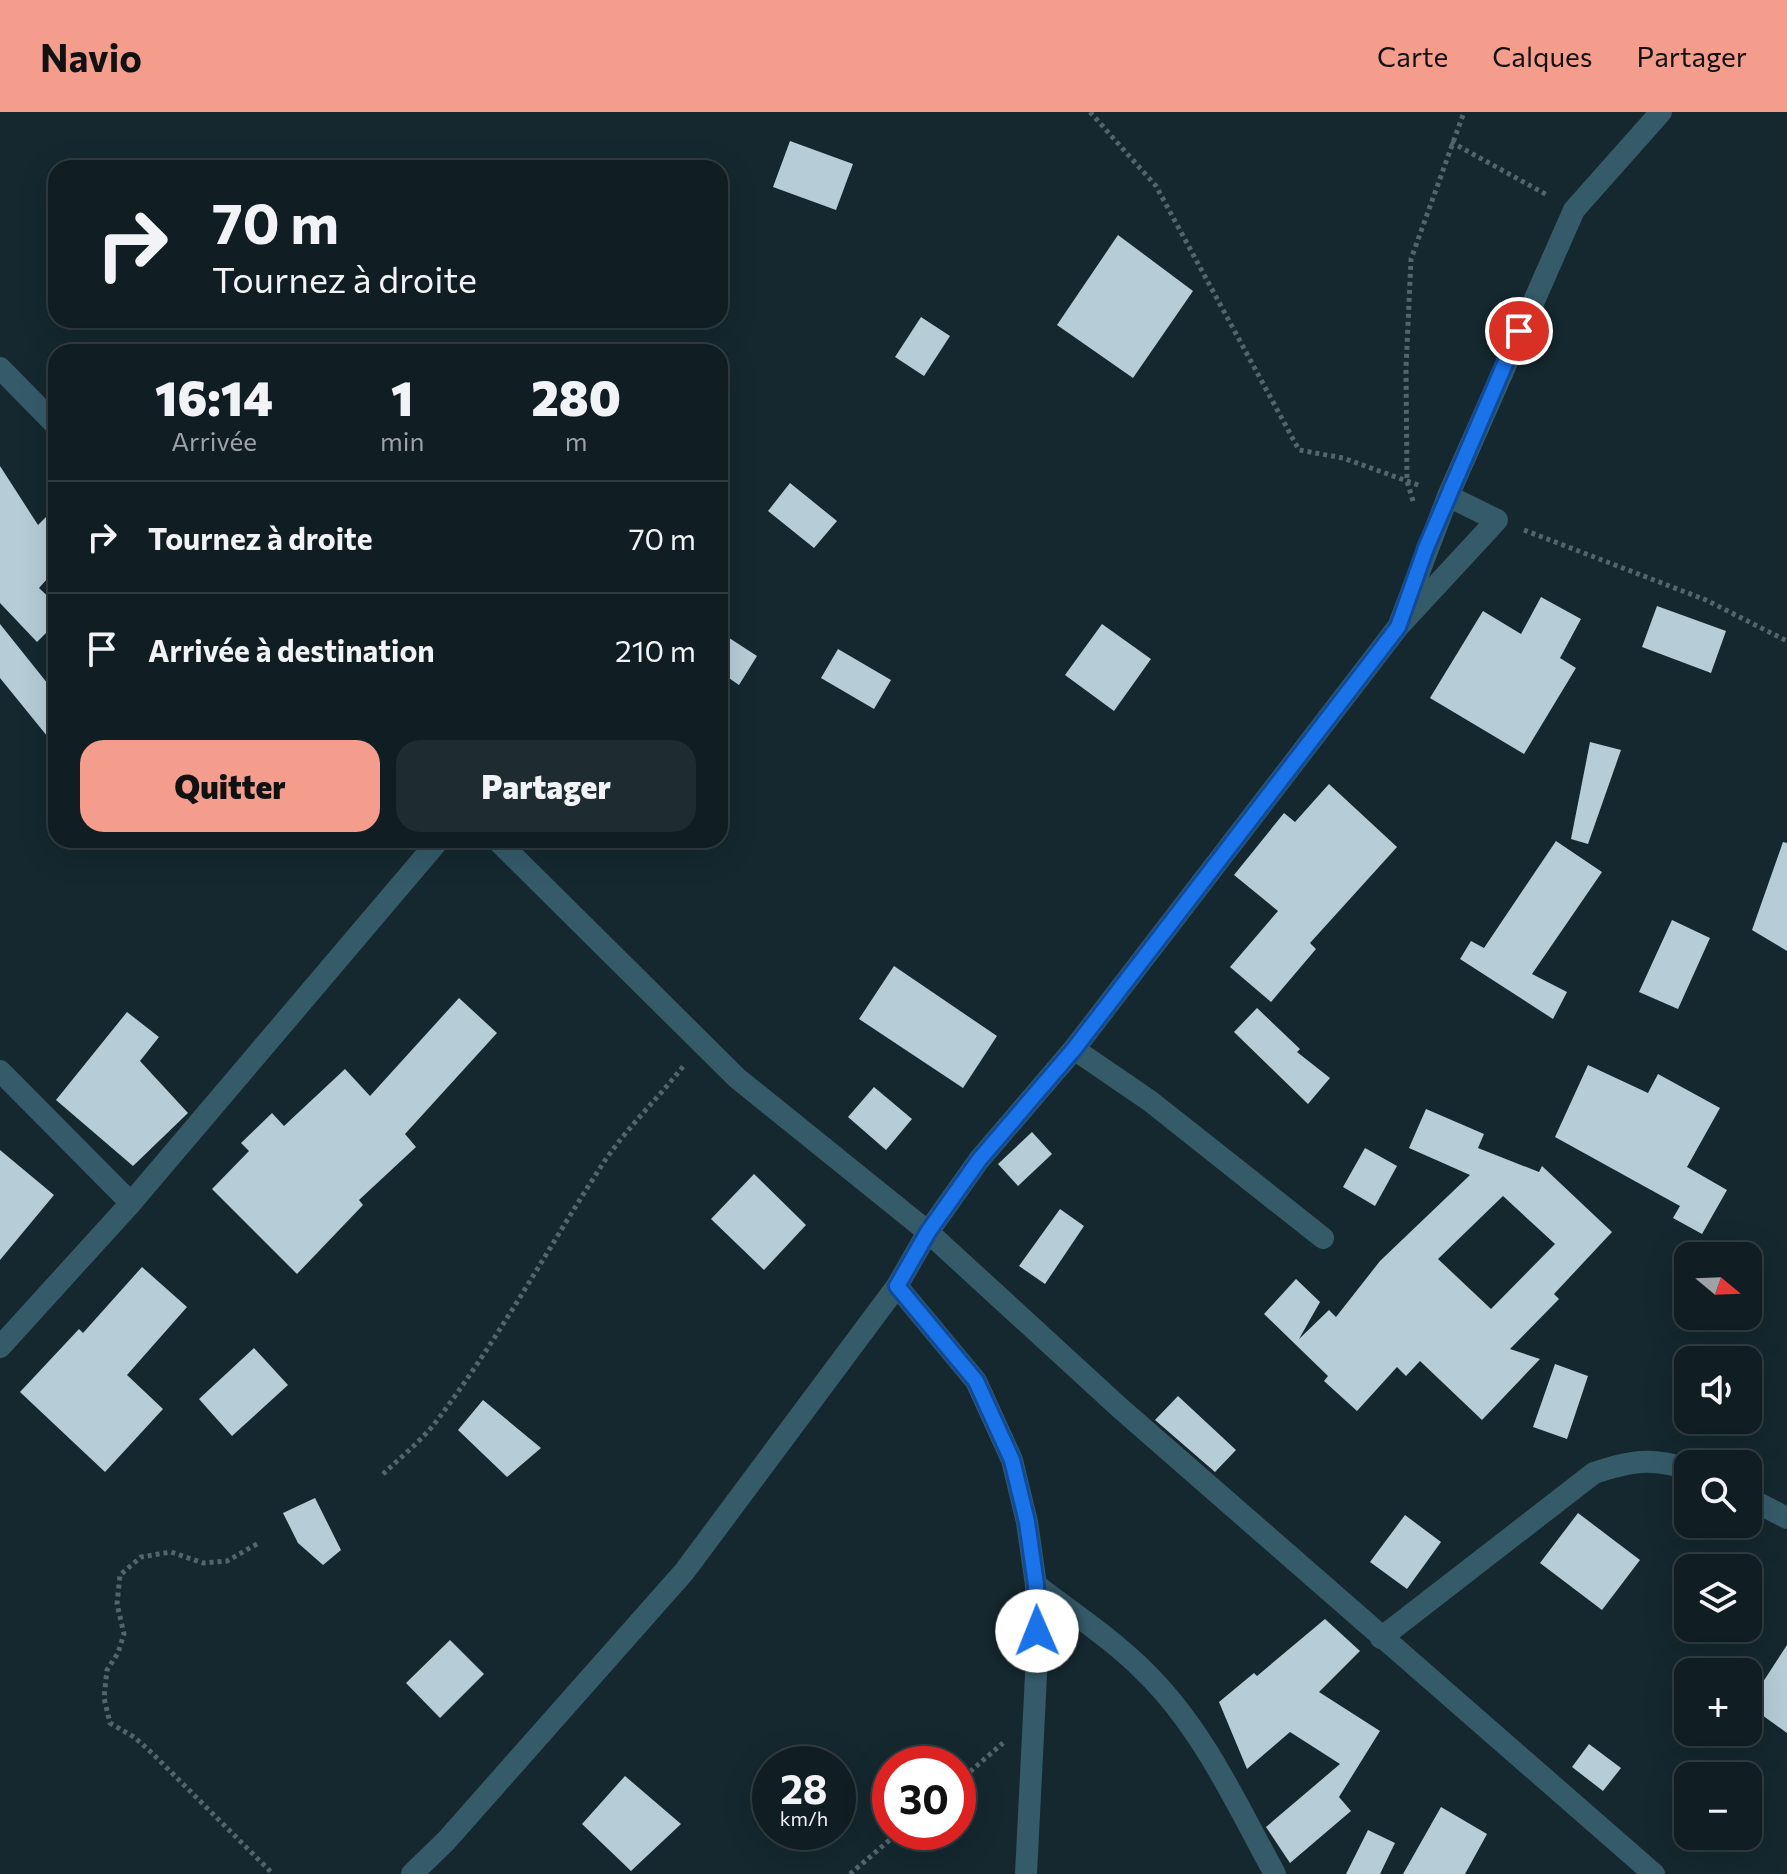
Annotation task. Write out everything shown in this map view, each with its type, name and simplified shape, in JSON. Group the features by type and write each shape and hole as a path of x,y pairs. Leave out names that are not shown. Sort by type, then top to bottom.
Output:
{"street":[{"path":"1398,627 1426,548 1574,210 1661,112"},
{"path":"0,368 48,417"},
{"path":"412,1874 446,1841 684,1572 897,1286 928,1232 979,1160 1074,1049 1398,627 1497,520 1448,496"},
{"path":"0,1347 131,1203 432,848"},
{"path":"505,848 737,1078 928,1232 1120,1408 1654,1874"},
{"path":"1074,1049 1150,1101 1323,1238"},
{"path":"0,1071 131,1203"},
{"path":"897,1286 976,1381 1012,1460 1027,1522 1036,1585 1037,1655 1026,1874"},
{"path":"1381,1638 1594,1473 1630,1461 1674,1465"},
{"path":"1762,1505 1787,1518"},
{"path":"1036,1585 1146,1672 1210,1755 1275,1874"}],"path":[{"path":"1090,112 1156,186 1299,450 1343,458 1448,496"},
{"path":"1426,548 1407,481 1406,368 1411,259 1464,112"},
{"path":"1451,142 1574,210"},
{"path":"1497,520 1706,600 1787,641"},
{"path":"383,1474 433,1425 491,1343 601,1165 635,1119 665,1089 701,1043"},
{"path":"257,1544 227,1561 203,1563 171,1552 141,1557 120,1575 117,1604 124,1634 118,1653 107,1670 104,1698 110,1723 134,1737 152,1753 273,1874"},
{"path":"976,1766 1034,1716"},
{"path":"850,1874 878,1850"}],"building":[{"path":"790,141 853,164 836,210 773,187"},
{"path":"1118,235 1193,291 1133,378 1057,325"},
{"path":"921,317 950,336 924,376 895,357"},
{"path":"0,466 38,525 48,515 48,578 39,588 48,596 48,631 37,642 0,603"},
{"path":"790,483 837,521 814,548 768,511"},
{"path":"1541,597 1581,619 1560,658 1576,668 1524,754 1430,698 1483,611 1521,634"},
{"path":"1657,606 1726,631 1711,673 1642,647"},
{"path":"0,624 48,684 48,737 0,678"},
{"path":"1102,624 1151,659 1114,711 1065,675"},
{"path":"728,637 757,656 739,685 728,677"},
{"path":"838,649 891,680 874,709 821,678"},
{"path":"1590,742 1621,750 1588,844 1571,839"},
{"path":"1329,784 1397,847 1310,943 1316,949 1271,1002 1230,967 1278,911 1234,875 1284,813 1295,822"},
{"path":"1556,841 1602,872 1532,974 1567,992 1553,1019 1460,959 1471,941 1484,948"},
{"path":"1783,842 1787,843 1787,951 1752,930"},
{"path":"1672,920 1710,938 1678,1009 1639,992"},
{"path":"894,966 997,1036 963,1088 859,1019"},
{"path":"459,998 497,1033 405,1134 416,1147 359,1200 363,1205 297,1274 212,1189 249,1151 241,1143 272,1113 284,1126 345,1069 370,1096"},
{"path":"1257,1008 1300,1049 1297,1052 1330,1078 1308,1104 1234,1032"},
{"path":"127,1012 159,1037 140,1061 188,1113 133,1166 56,1100"},
{"path":"1588,1065 1648,1093 1658,1074 1720,1108 1687,1167 1727,1190 1702,1234 1673,1218 1680,1206 1555,1137"},
{"path":"874,1087 912,1119 886,1150 848,1117"},
{"path":"1426,1109 1484,1134 1478,1148 1539,1172 1542,1166 1612,1232 1554,1294 1559,1299 1510,1349 1540,1359 1482,1420 1420,1361 1406,1376 1397,1367 1357,1411 1324,1381 1328,1376 1264,1314 1296,1279 1320,1302 1299,1339 1329,1310 1336,1317 1380,1261 1470,1175 1409,1148","holes":["1503,1196 1555,1244 1491,1309 1438,1259"]},
{"path":"1032,1132 1052,1154 1018,1186 998,1164"},
{"path":"1365,1148 1397,1166 1375,1206 1343,1187"},
{"path":"0,1150 54,1195 0,1260"},
{"path":"754,1174 806,1225 764,1270 711,1219"},
{"path":"1060,1209 1084,1226 1045,1284 1019,1266"},
{"path":"142,1267 187,1307 127,1375 163,1409 105,1472 20,1392 79,1329 83,1333"},
{"path":"254,1348 288,1385 232,1436 199,1399"},
{"path":"1555,1364 1588,1376 1567,1439 1533,1427"},
{"path":"1178,1396 1236,1450 1215,1472 1155,1420"},
{"path":"483,1400 541,1448 507,1477 458,1430"},
{"path":"315,1498 341,1550 323,1565 298,1543 283,1513"},
{"path":"1578,1513 1640,1560 1602,1610 1540,1563"},
{"path":"1405,1515 1441,1542 1407,1589 1370,1562"},
{"path":"1325,1619 1360,1651 1319,1692 1380,1731 1339,1797 1351,1811 1290,1863 1266,1827 1340,1764 1290,1732 1247,1769 1219,1702 1254,1673 1257,1676"},
{"path":"450,1640 484,1674 440,1718 406,1683"},
{"path":"1787,1645 1787,1733 1762,1715 1762,1683"},
{"path":"1589,1744 1621,1768 1603,1791 1572,1767"},
{"path":"625,1776 681,1824 631,1871 582,1824"},
{"path":"1441,1807 1487,1834 1465,1874 1403,1874"},
{"path":"1368,1830 1395,1843 1380,1874 1346,1874"}],"route":[{"path":"1037,1631 1036,1585 1027,1522 1012,1460 976,1381 897,1286 928,1232 979,1160 1074,1049 1398,627 1426,548 1519,331"}]}
